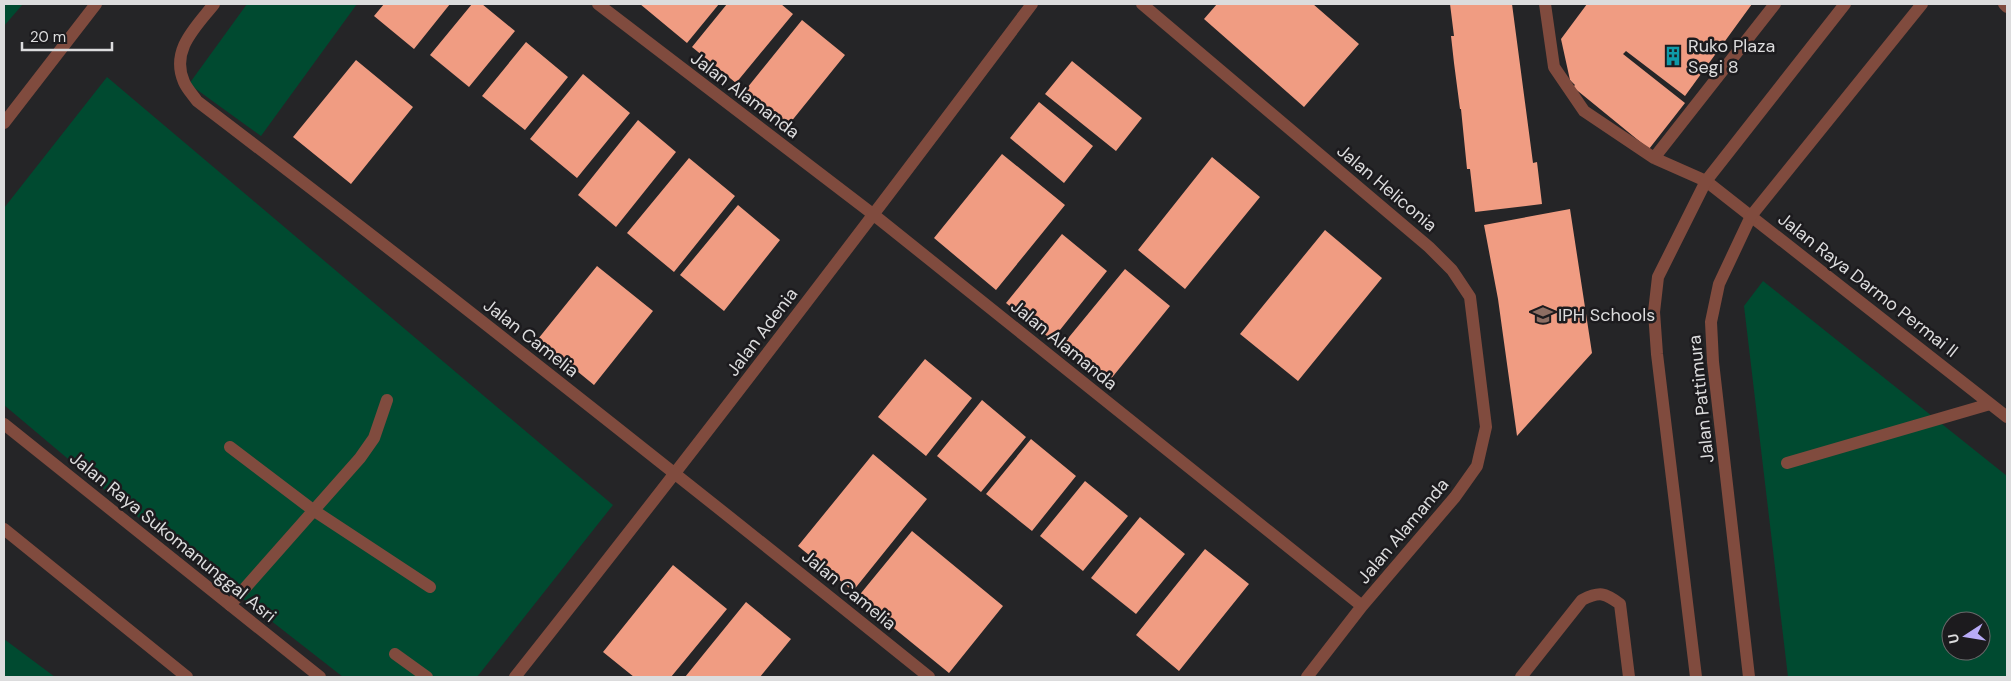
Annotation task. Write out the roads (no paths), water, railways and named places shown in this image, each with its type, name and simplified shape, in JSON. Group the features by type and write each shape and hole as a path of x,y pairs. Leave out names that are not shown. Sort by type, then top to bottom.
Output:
{"street":[{"path":"4,123 96,4"},
{"name":"Jalan Camelia","path":"214,4 182,45 180,63 184,82 197,101 676,473 929,677"},
{"name":"Jalan Alamanda","path":"598,4 874,215 1362,606 1455,497 1477,466"},
{"name":"Jalan Adenia","path":"515,677 676,473 874,215 1032,4"},
{"name":"Jalan Heliconia","path":"1142,4 1429,247 1452,270 1470,297 1480,366 1486,426 1477,466"},
{"name":"Jalan Raya Darmo Permai II","path":"1545,4 1554,67 1584,111 1654,158 1706,181 2007,417"},
{"path":"1654,158 1775,4"},
{"path":"1696,677 1657,354 1654,312 1658,278 1706,181 1845,4"},
{"name":"Jalan Pattimura","path":"1749,677 1713,362 1711,322 1719,284 1752,216 1922,4"},
{"path":"2004,4 2007,7"},
{"path":"230,604 360,458 374,438 388,400"},
{"path":"1787,462 1990,404"},
{"name":"Jalan Raya Sukomanunggal Asri","path":"4,424 320,677"},
{"path":"230,447 314,510 430,587"},
{"path":"4,529 187,677"},
{"path":"1521,677 1582,600 1593,594 1607,594 1620,604 1629,677"},
{"path":"1307,677 1362,606"},
{"path":"395,654 427,677"}],"place":[{"name":"Ruko Plaza Segi 8","path":"1673,56"},
{"name":"IPH Schools","path":"1543,315"}]}
